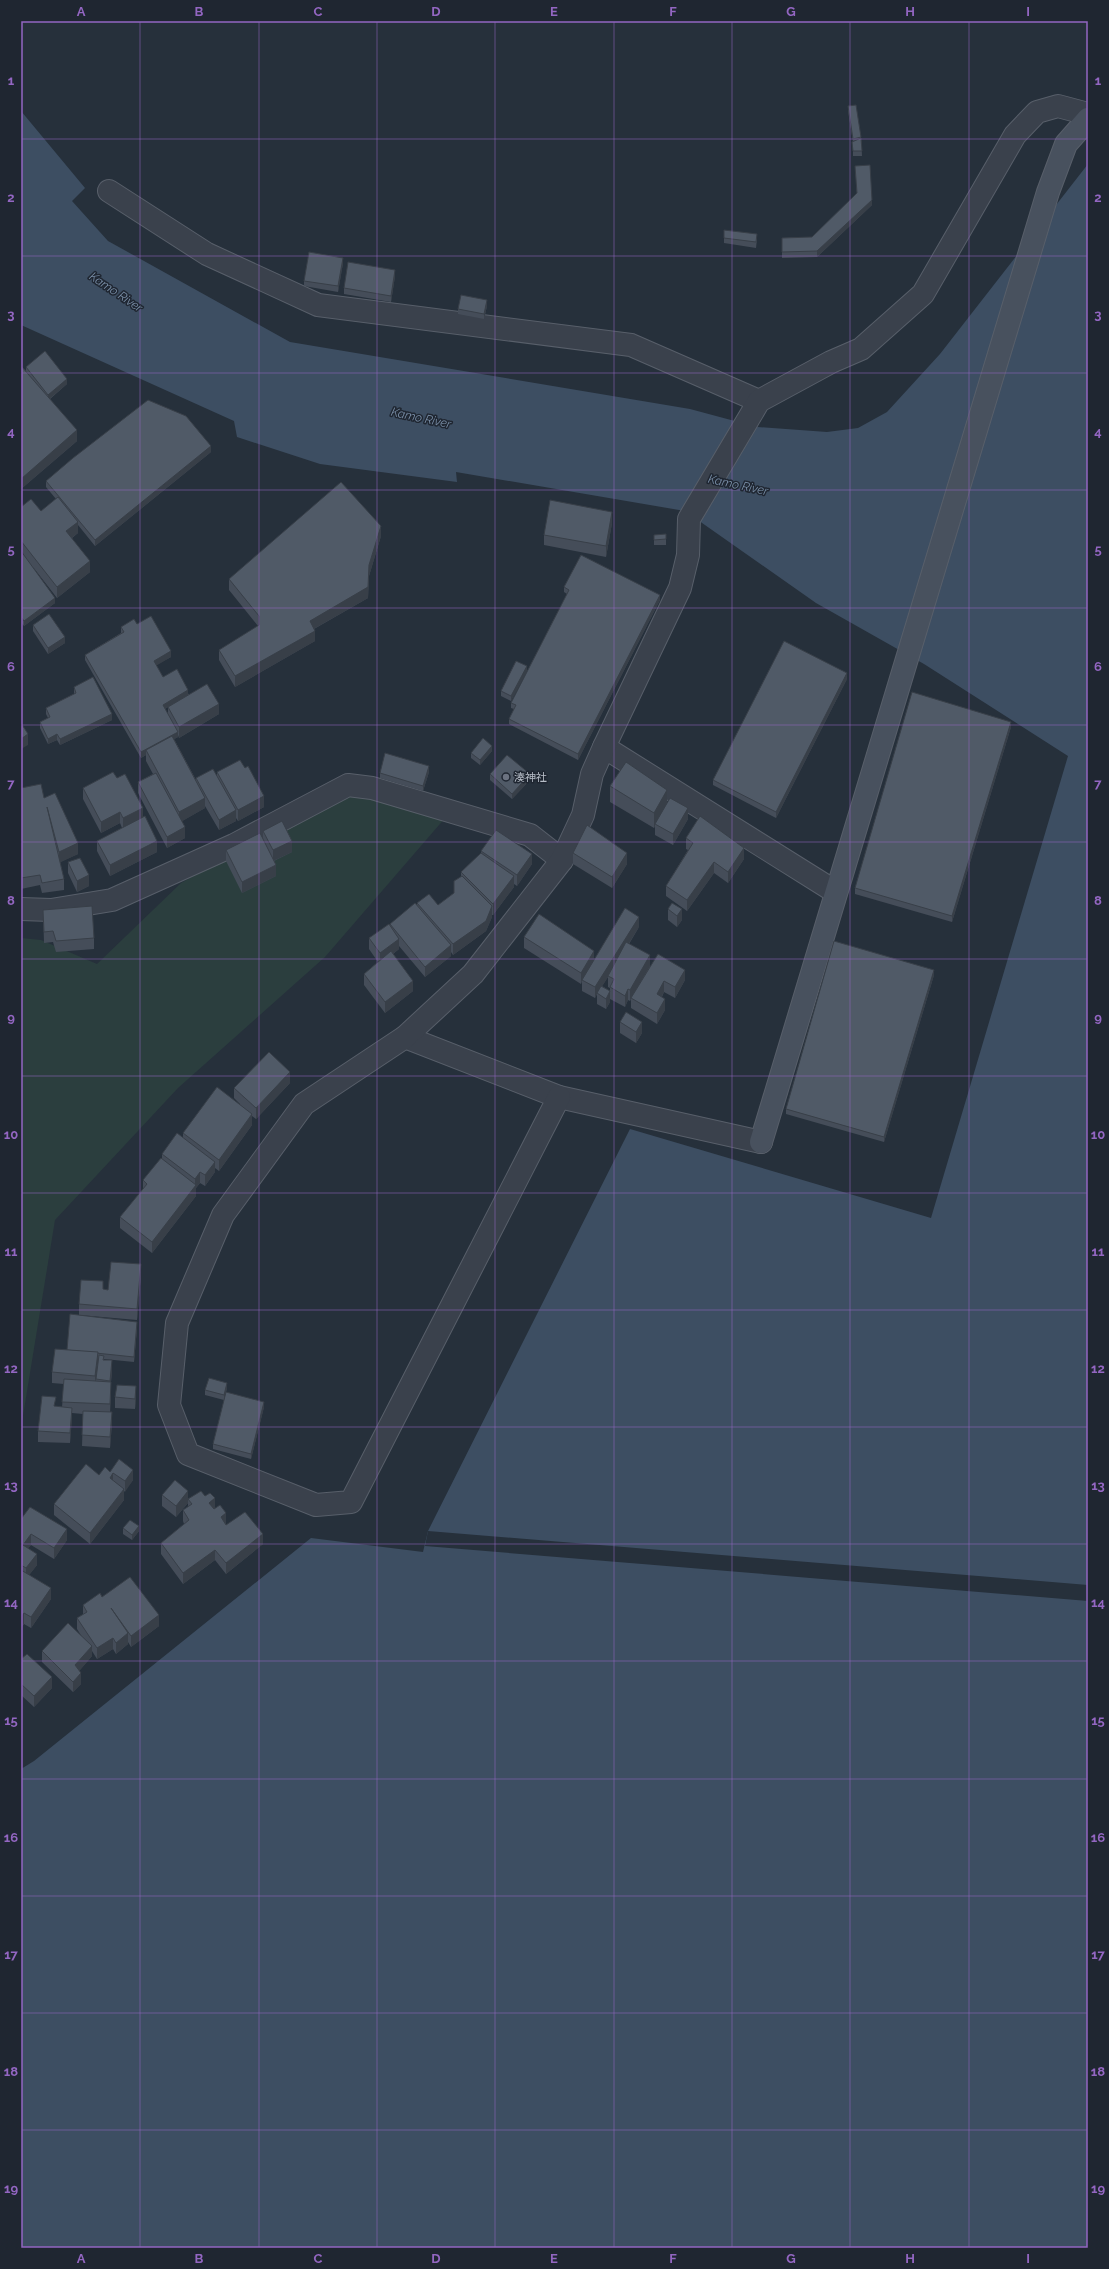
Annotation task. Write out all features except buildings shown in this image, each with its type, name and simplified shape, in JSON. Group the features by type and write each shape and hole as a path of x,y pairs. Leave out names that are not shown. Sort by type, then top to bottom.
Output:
{"street":[{"path":"559,1097 351,1502 316,1506 188,1454 169,1405 177,1323 223,1215 304,1104 405,1037 474,974 562,860 582,815 592,774 680,588 688,555 689,519 748,423 759,401 831,362 861,350 923,294 1015,134 1037,112 1058,106 1088,114"},
{"path":"405,1037 559,1097 761,1142 834,891 904,669 1048,192 1066,144 1088,119"},
{"path":"109,191 207,254 318,305 631,345 759,401"},
{"path":"604,747 834,891"},
{"path":"21,909 51,910 112,900 234,845 348,785 372,788 530,835 562,860"}],"shaded area":[{"path":"346,793 452,810 325,957 178,1088 55,1220 21,1428 21,938 41,940 97,964 181,883"}],"water":[{"name":"Kamo River","path":"21,111 85,188 72,201 108,241 290,342 690,409 757,427 827,432 858,428 887,412 940,354 1088,164 1088,2248 21,2248 21,1769 34,1761 311,1538 423,1552 428,1531 630,1129 931,1218 1068,756 924,664 816,603 685,511 456,472 457,482 320,464 237,437 234,421 21,325"}],"pier":[{"path":"428,1531 1088,1585 1088,1601 425,1546"}],"place":[{"name":"湊神社","path":"506,777"}]}
